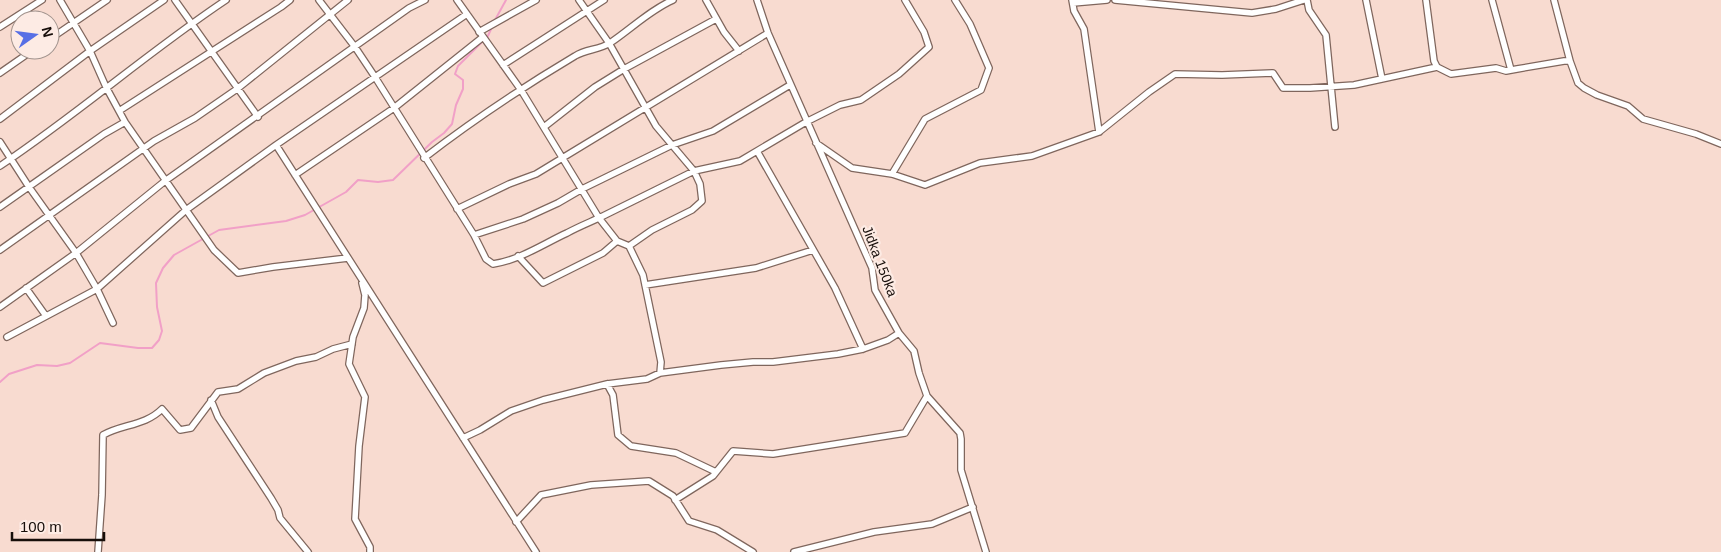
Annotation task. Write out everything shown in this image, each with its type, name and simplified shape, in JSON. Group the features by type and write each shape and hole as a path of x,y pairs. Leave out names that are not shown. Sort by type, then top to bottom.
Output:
{"street":[{"path":"0,26 42,0"},
{"path":"60,0 90,51 106,87 125,122 214,250 238,273 348,258"},
{"path":"60,32 107,0"},
{"path":"0,120 90,51 164,0"},
{"path":"175,0 258,117"},
{"path":"0,166 47,134 192,22 226,0"},
{"path":"119,111 290,0"},
{"path":"319,0 375,77 474,235 486,259 493,264 501,263 541,247 694,171 740,161 840,104 861,100 899,74 929,47 924,32 905,0"},
{"path":"0,250 168,132 195,118 237,89 348,0"},
{"path":"0,307 76,253 165,181 410,8 425,0"},
{"path":"457,0 521,90 599,218 617,240 629,246 643,275 661,362 660,373"},
{"path":"295,175 394,108 481,35 536,0"},
{"path":"579,0 609,43 656,126 694,171 700,184 702,202 692,210 652,230 629,246"},
{"path":"503,65 604,0"},
{"path":"424,158 462,129 521,90 577,55 596,50 609,43 650,13 673,0"},
{"path":"706,0 724,32 739,51"},
{"name":"Jidka 150ka","path":"757,0 768,33 790,85 872,268 875,290 900,333 914,351 919,373 928,396 960,433 962,439 960,466 986,552"},
{"path":"892,174 925,119 981,90 989,68 970,24 955,0"},
{"path":"1099,132 1084,29 1074,11 1072,1 1107,0"},
{"path":"1115,0 1252,13 1276,9 1306,0 1309,10 1326,35 1335,127"},
{"path":"1366,0 1382,79"},
{"path":"1426,0 1433,55 1438,67 1451,74 1496,68 1511,70 1570,61"},
{"path":"1492,0 1511,70"},
{"path":"1554,0 1570,61 1578,83 1597,95 1628,106 1643,119 1696,134 1721,144"},
{"path":"7,337 97,289 186,210 276,145 467,14"},
{"path":"544,127 624,69 716,19"},
{"path":"457,208 508,184 536,174 768,33"},
{"path":"0,72 18,60"},
{"path":"816,143 852,168 892,174 925,184 980,162 1032,156 1099,132 1175,74 1273,73 1283,88 1330,87 1354,85 1438,67"},
{"path":"474,235 523,219 672,145 713,131 790,85"},
{"path":"0,207 104,134 125,122"},
{"path":"0,142 76,253 97,289 113,323"},
{"path":"276,145 536,552"},
{"path":"757,151 835,288 863,349"},
{"path":"518,256 543,283 603,253 617,240"},
{"path":"645,284 756,268 813,250"},
{"path":"360,276 365,295 364,308 352,344 349,364 366,397 359,446 356,519 370,548 370,552"},
{"path":"26,288 46,316"},
{"path":"463,438 511,412 543,400 607,384 647,379 660,373 729,364 797,359 863,349 888,340 900,333"},
{"path":"98,552 102,495 103,435 110,431 138,424 155,416 162,409 180,430 191,428 218,392 238,389 264,373 316,356 333,348 352,344"},
{"path":"607,384 613,395 618,435 631,446 676,453 716,472"},
{"path":"675,500 714,476 733,450 773,454 905,433 928,396"},
{"path":"211,400 218,417 271,498 280,518 308,552"},
{"path":"516,522 542,495 591,485 649,481 673,496 689,521 717,530 753,552"},
{"path":"794,552 874,532 932,524 973,507"}],"waterway":[{"path":"495,20 506,0"},
{"path":"487,38 492,27"},
{"path":"0,382 9,374 37,365 57,366 70,363 100,343 152,348 159,340 162,331 157,307 156,283 163,268 174,255 219,230 286,221 305,215 346,192 358,180 378,182 393,180 452,124 456,105 463,89 463,80 455,74 458,66 483,41"}]}
